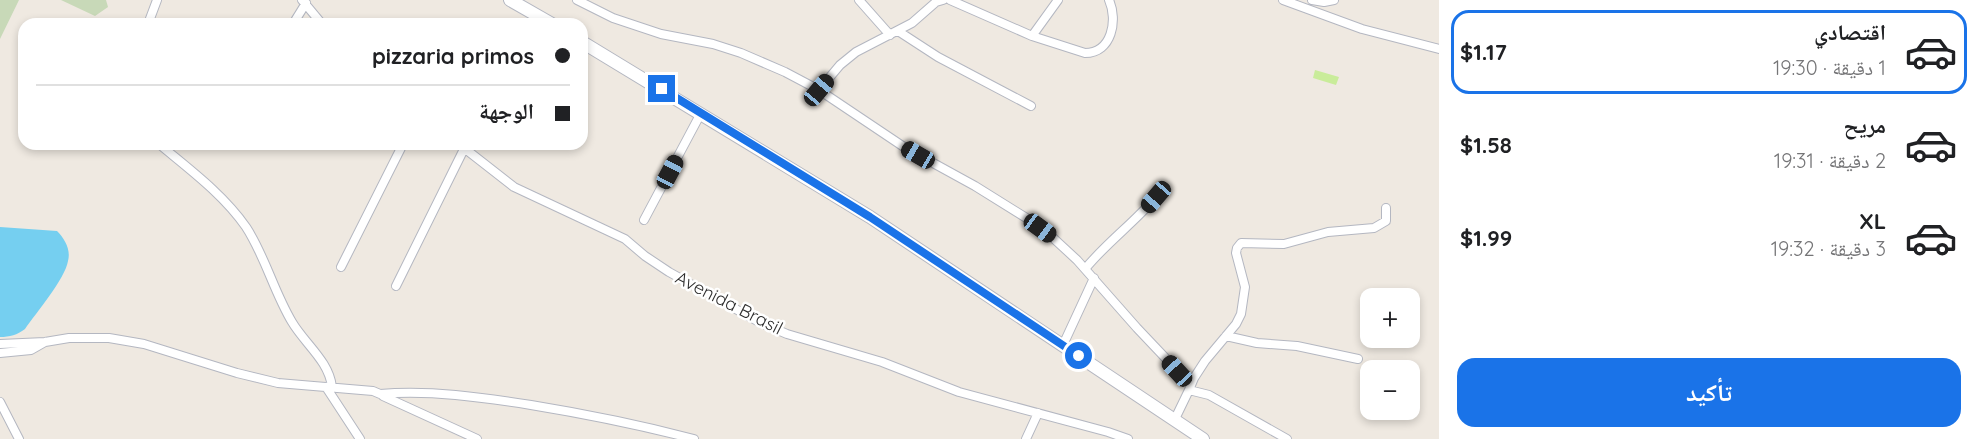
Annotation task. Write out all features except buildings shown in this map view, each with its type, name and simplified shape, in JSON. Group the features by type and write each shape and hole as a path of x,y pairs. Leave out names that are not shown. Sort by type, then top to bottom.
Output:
{"main road":[{"path":"510,0 542,18"},
{"path":"588,46 870,217 1203,439"}],"street":[{"path":"150,18 157,0"},
{"path":"577,0 590,3 613,18 661,34 712,44 741,53 785,72 819,90 904,147 975,186 1051,236 1094,278 1190,388 1209,395 1287,439"},
{"path":"859,0 894,33 1031,106"},
{"path":"819,90 840,65 856,52 894,33 942,0"},
{"path":"950,0 1032,36 1085,53 1093,53 1105,44 1114,24 1114,11 1109,0"},
{"path":"1032,36 1058,0"},
{"path":"1284,0 1345,24 1439,50"},
{"path":"1312,0 1324,2 1334,0"},
{"path":"296,18 304,2 317,18"},
{"path":"644,220 701,113"},
{"path":"166,150 217,195 246,227 282,304 302,338 331,376 329,387 360,439"},
{"path":"341,267 400,150"},
{"path":"396,286 460,150"},
{"name":"Avenida Brasil","path":"467,150 514,187 625,239 669,272 759,322 796,337 882,362 959,392 1128,439"},
{"path":"1085,269 1100,250 1142,214 1156,197"},
{"path":"1174,421 1205,361 1239,320 1243,308 1244,281 1236,253 1241,243 1284,244 1328,232 1374,228 1386,221 1386,208"},
{"path":"1064,345 1094,278"},
{"path":"1226,336 1257,343 1298,346 1358,359"},
{"path":"0,344 86,337 119,339 195,359 256,379 374,391 477,439"},
{"path":"0,353 31,350 45,342"},
{"path":"380,394 413,392 461,394 641,425 694,439"},
{"path":"0,402 19,439"},
{"path":"1026,439 1038,413"}],"green space":[{"path":"0,0 19,0 0,39"},
{"path":"61,0 106,0 108,7 95,16"},
{"path":"1315,70 1339,77 1336,85 1313,78"}],"water":[{"path":"0,227 57,231 67,245 69,253 66,268 56,286 25,329 7,337 0,337"}],"route":[{"path":"662,89 870,217 1079,356"}]}
